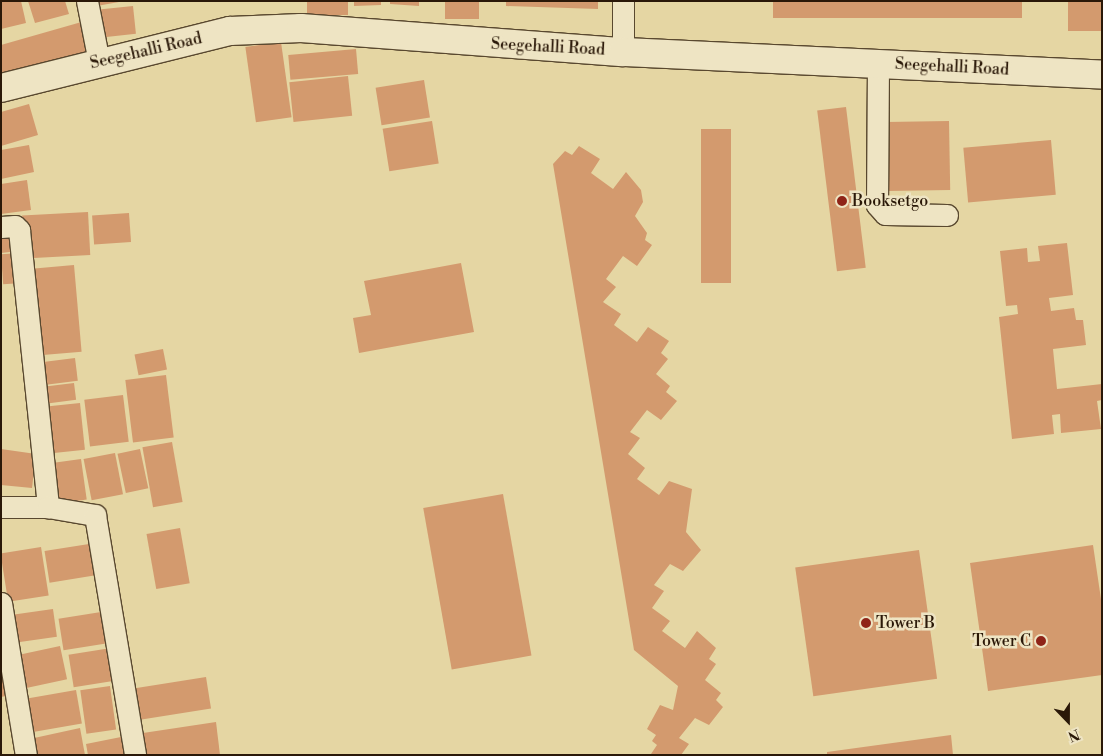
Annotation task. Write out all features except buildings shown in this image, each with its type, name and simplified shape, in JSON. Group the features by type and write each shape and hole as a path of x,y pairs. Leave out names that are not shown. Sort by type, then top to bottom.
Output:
{"main road":[{"name":"Seegehalli Road","path":"1,88 99,62 230,31 301,28 623,52 1102,75"}],"street":[{"path":"87,1 99,62"},
{"path":"623,1 623,52"},
{"path":"878,63 877,205 885,214 947,215"},
{"path":"1,227 15,226 19,230 48,507"},
{"path":"1,507 48,507 95,515 135,755"},
{"path":"2,610 26,755"}],"place":[{"name":"Booksetgo","path":"842,201"},
{"name":"Tower B","path":"866,623"},
{"name":"Tower C","path":"1041,641"}]}
